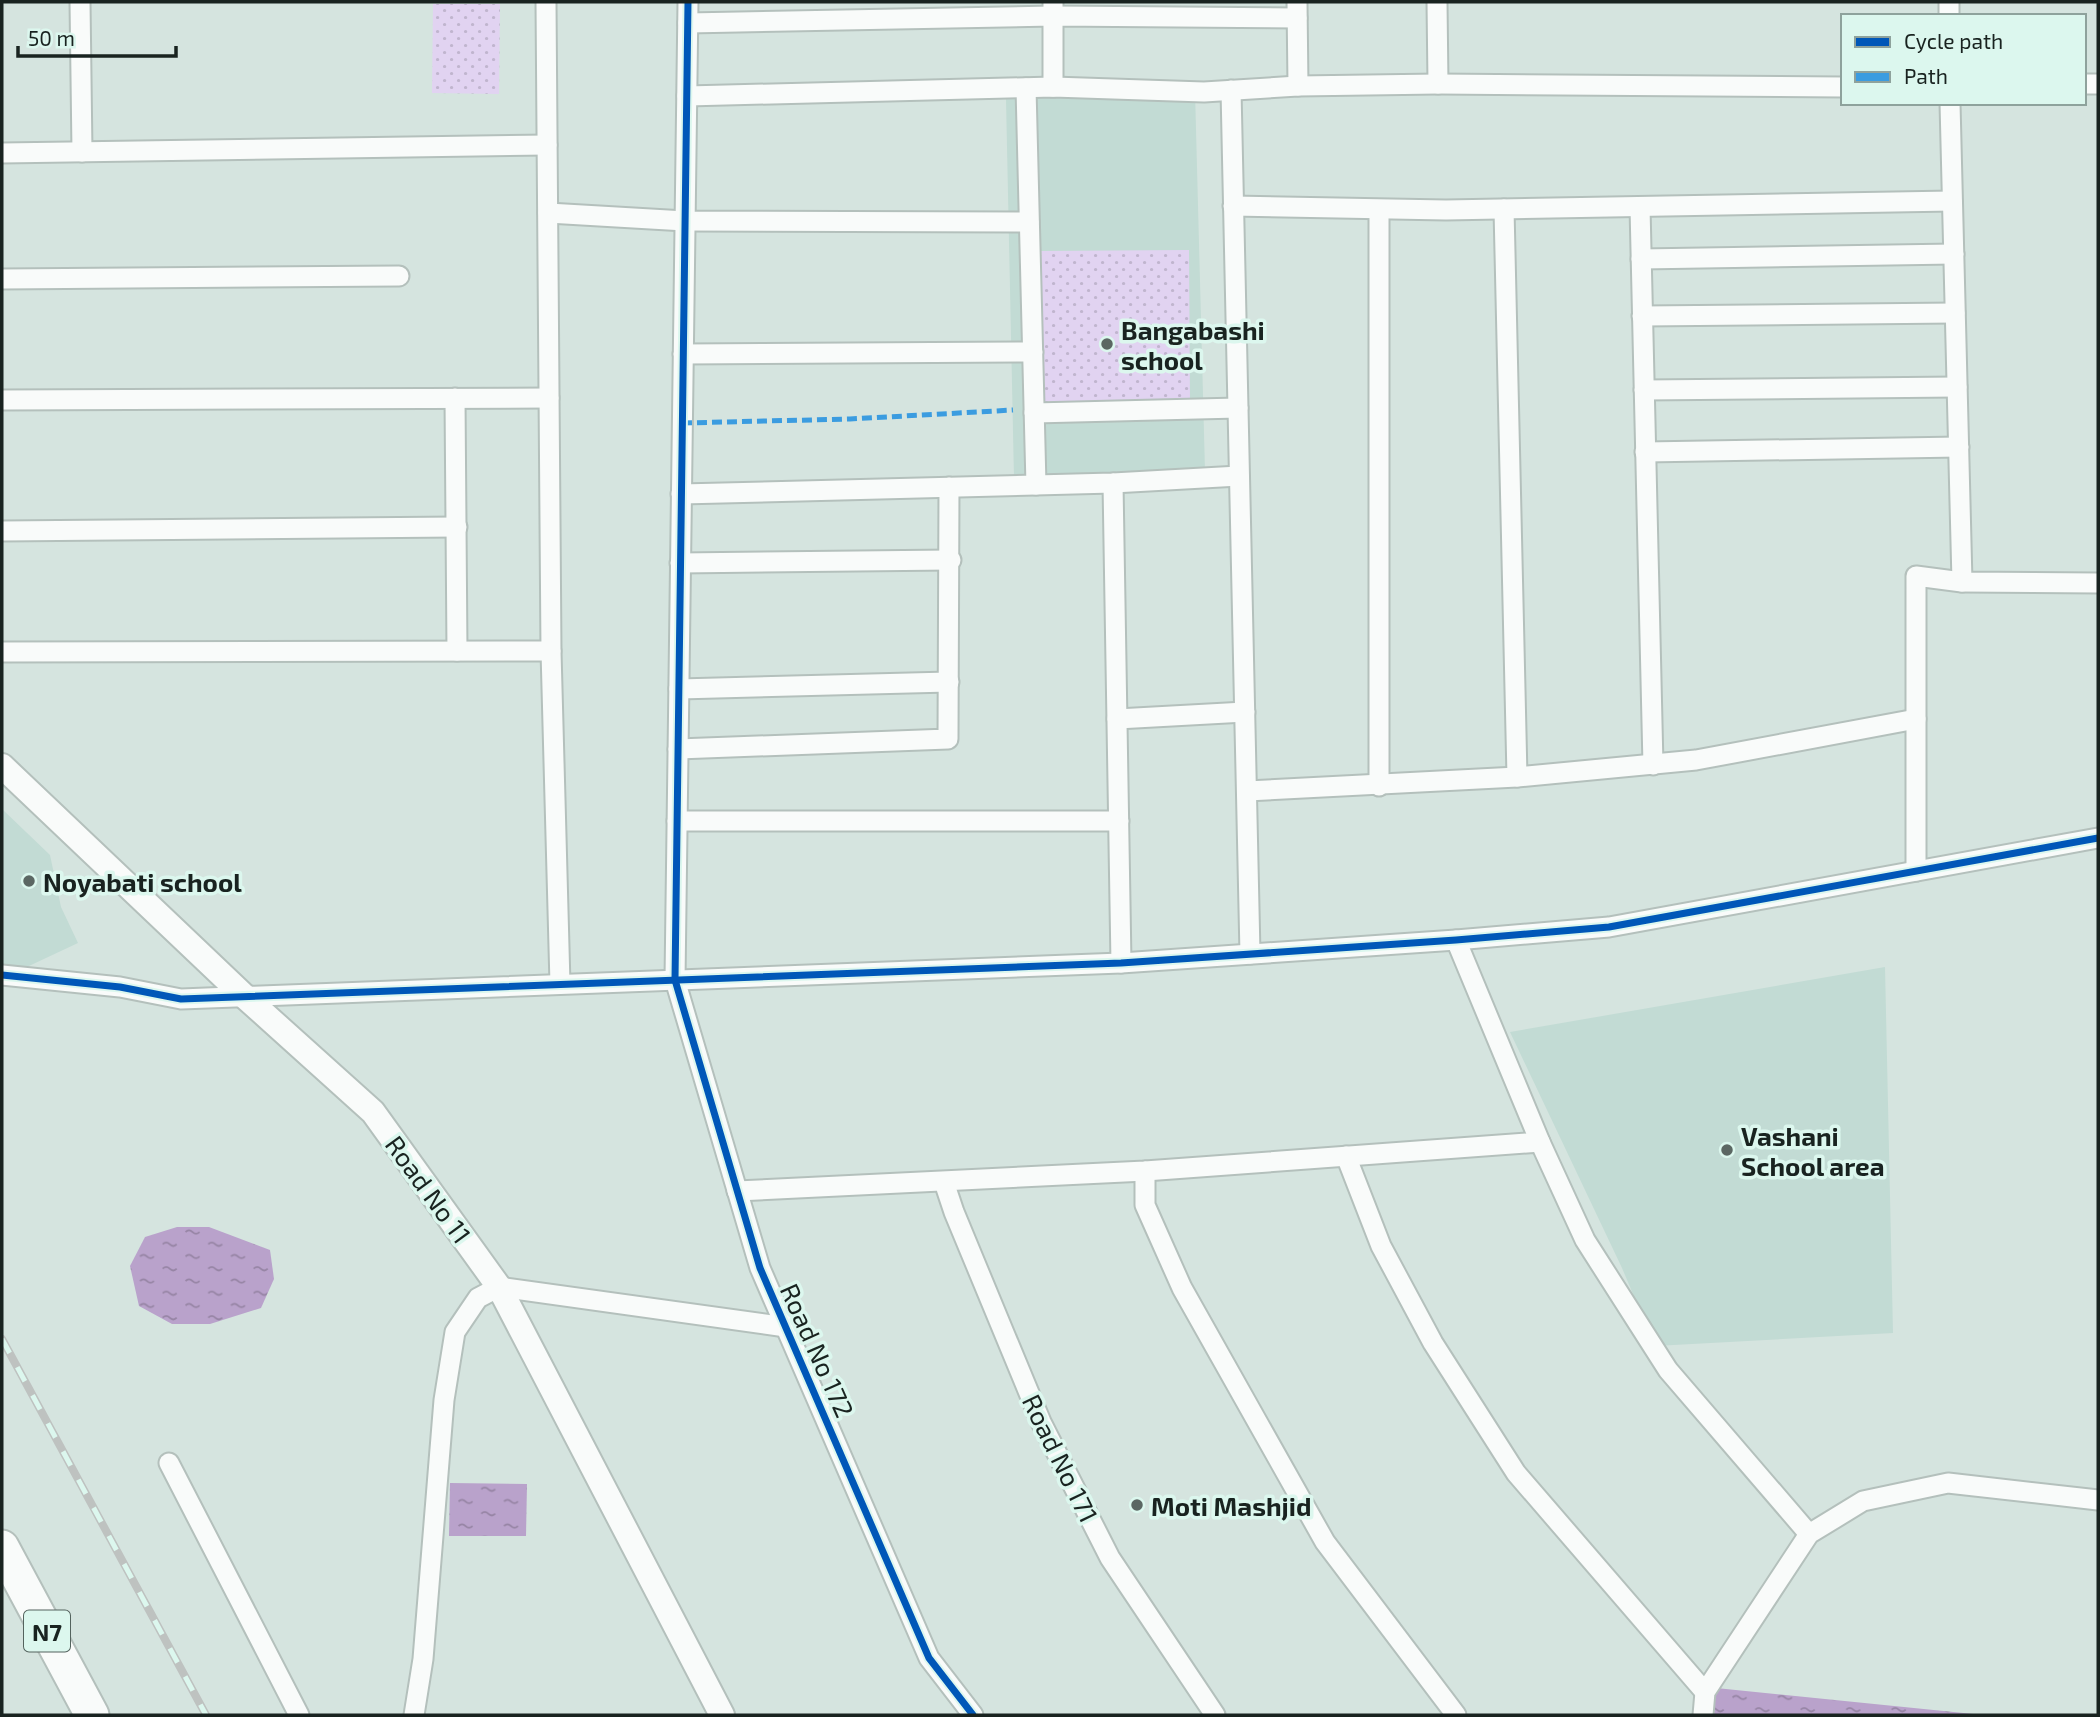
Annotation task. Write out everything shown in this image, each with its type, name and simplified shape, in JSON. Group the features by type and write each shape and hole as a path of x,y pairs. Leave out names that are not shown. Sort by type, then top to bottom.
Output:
{"highway":[{"name":"N7","path":"2,1546 92,1715"}],"street":[{"path":"80,2 82,152"},
{"path":"546,2 551,651 560,984"},
{"name":"Road No 172","path":"688,2 675,981 760,1268 929,1658 973,1715"},
{"path":"1437,2 1438,84"},
{"path":"1053,9 1053,87"},
{"path":"688,23 1053,9 1297,10 1298,86"},
{"path":"687,96 1053,87 1204,92 1298,86 1438,84 1841,87"},
{"path":"1026,88 1036,485"},
{"path":"1231,90 1250,954"},
{"path":"1950,105 1962,582"},
{"path":"2,153 547,145"},
{"path":"1233,206 1380,211 1952,201"},
{"path":"1640,207 1653,765"},
{"path":"1504,209 1517,777"},
{"path":"1379,786 1380,211"},
{"path":"548,213 685,221 1030,222"},
{"path":"1641,259 1954,254"},
{"path":"2,279 399,276"},
{"path":"1642,316 1955,313"},
{"path":"683,354 1033,352"},
{"path":"1644,390 1957,387"},
{"path":"455,398 457,651"},
{"path":"2,400 549,398"},
{"path":"1034,414 1238,408"},
{"path":"1646,452 1959,447"},
{"path":"681,494 1112,483 1239,476"},
{"path":"1112,483 1121,963"},
{"path":"678,749 948,739 951,560 949,487"},
{"path":"2,531 457,527"},
{"path":"680,563 951,560"},
{"path":"1916,871 1916,576 1962,582 2098,583"},
{"path":"2,652 551,651"},
{"path":"679,689 949,682"},
{"path":"1117,719 1245,712"},
{"path":"1247,791 1379,786 1653,765 1696,760 1916,719"},
{"name":"Road No 11","path":"2,766 243,995 373,1112 499,1287 722,1715"},
{"path":"677,821 1119,821"},
{"path":"2,975 120,987 181,999 1121,963 1609,927 2098,838"},
{"path":"1456,940 1540,1142 1585,1240 1668,1370 1809,1534"},
{"path":"737,1191 1145,1171 1540,1142"},
{"path":"1346,1156 1381,1246 1433,1343 1516,1473 1705,1692"},
{"path":"1145,1171 1145,1205 1182,1288 1325,1542 1457,1715"},
{"name":"Road No 171","path":"944,1182 1041,1422 1104,1546 1215,1715"},
{"path":"414,1715 423,1659 444,1400 455,1332 478,1298 499,1287 786,1327"},
{"path":"169,1463 299,1715"},
{"path":"1703,1715 1705,1692 1809,1534 1863,1501 1948,1483 2098,1500"}],"shaded area":[{"path":"433,4 500,4 499,94 432,93"},
{"name":"Bangabashi school","path":"1195,91 1205,471 1014,479 1006,99"},
{"path":"1189,250 1190,403 1040,404 1040,251"},
{"name":"Noyabati school","path":"2,809 50,855 61,907 78,943 14,973 2,969"},
{"name":"Vashani School area","path":"1885,967 1893,1333 1655,1346 1622,1268 1510,1032"}],"water":[{"path":"177,1227 209,1227 270,1250 274,1279 261,1308 210,1324 172,1324 139,1306 130,1266 145,1237"},
{"path":"450,1483 527,1484 526,1536 449,1536"},
{"path":"1716,1688 1983,1715 1713,1715"}],"railway":[{"path":"2,1339 206,1715"}],"marked path":[{"path":"682,423 850,419 1013,410"}],"cycle path":[{"path":"688,2 675,980 760,1268 929,1658 973,1715"},
{"path":"2,975 120,987 181,999 1121,963 1609,927 2098,838"}],"place":[{"name":"Bangabashi school","path":"1107,344"},
{"name":"Noyabati school","path":"29,881"},
{"name":"Vashani School area","path":"1727,1150"},
{"name":"Moti Mashjid","path":"1137,1505"}]}
